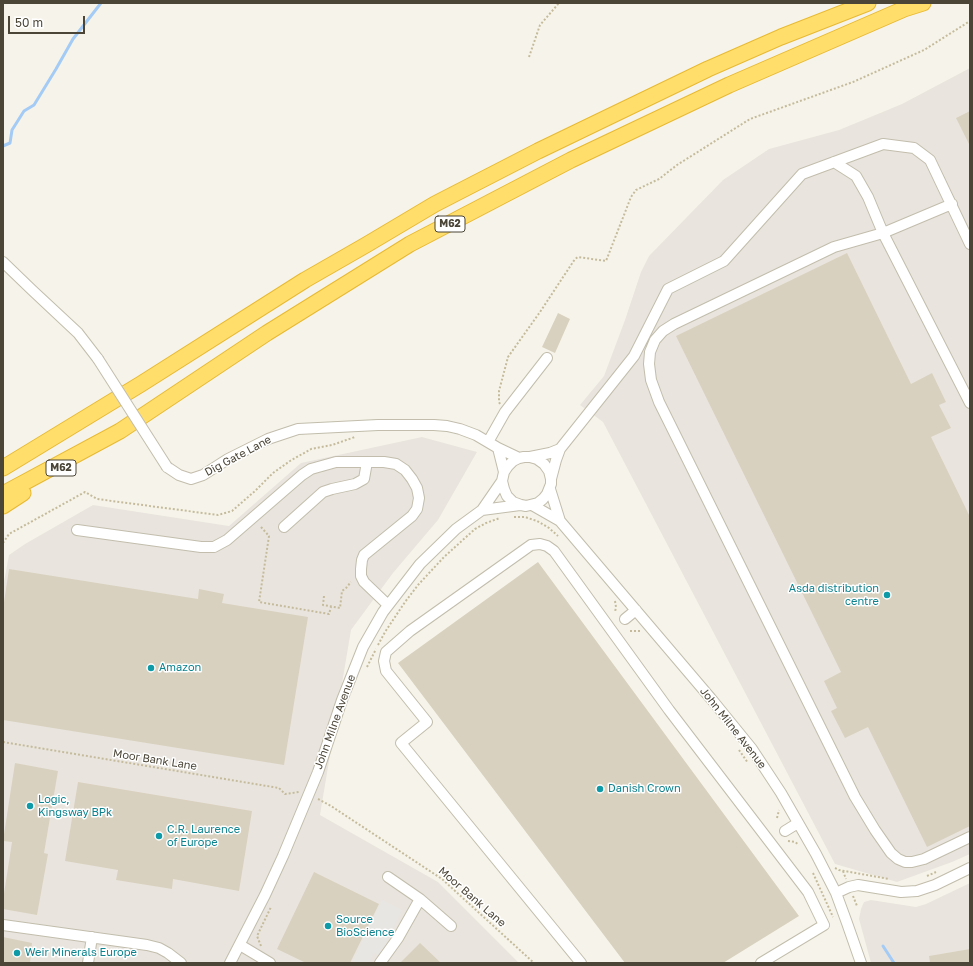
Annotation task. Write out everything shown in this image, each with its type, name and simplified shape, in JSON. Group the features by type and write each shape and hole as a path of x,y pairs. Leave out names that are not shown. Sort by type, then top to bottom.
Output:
{"highway":[{"name":"M62","path":"3,468 141,384 305,280 435,204 538,151 708,69 781,37 868,3"},
{"name":"M62","path":"3,506 120,431 267,333 410,244 571,160 729,85 923,3"},
{"name":"M62","path":"3,494 120,431"}],"street":[{"path":"498,448 504,489 507,496 513,502 526,506 538,503 543,499 547,494 560,449 634,356 668,289 724,261 802,174 883,144 914,148 930,160 970,244"},
{"path":"834,162 856,176 868,197 884,233 970,403"},
{"path":"952,204 884,233 834,247 681,320 663,331 655,340 650,352 649,364 651,380 659,402 855,797 875,830 891,853 898,859 905,862 924,859 970,837"},
{"name":"Dig Gate Lane","path":"3,262 78,333 98,359 167,467 179,475 191,479 203,475 228,459 268,439 298,429 363,426 447,426 476,435 498,448 524,458"},
{"path":"488,442 505,412 547,358"},
{"path":"503,476 508,466 513,461 550,453 560,449"},
{"path":"524,458 537,460 544,464 549,471 550,484"},
{"path":"77,530 201,547 214,547 227,540 302,475 311,469 336,462 384,462 396,464 405,470 417,488 420,498 417,509 412,516 364,555 361,568 361,576 364,582 388,606"},
{"path":"284,527 323,492 354,484 364,479 367,462"},
{"name":"John Milne Avenue","path":"230,963 268,888 298,820 322,759 342,700 363,648 383,612 420,564 456,529 482,510 503,476"},
{"name":"John Milne Avenue","path":"550,484 560,521"},
{"name":"John Milne Avenue","path":"482,510 521,505"},
{"name":"John Milne Avenue","path":"532,505 560,521 752,749 781,793 816,854 836,893 861,963"},
{"path":"581,963 401,743 427,722 386,671 384,661 386,652 410,631 531,545 540,544 547,546 554,551 669,710 808,892 824,926 761,963"},
{"path":"625,619 636,610"},
{"path":"786,836 798,823"},
{"path":"836,893 858,885 901,892 917,891 935,885 970,868"},
{"path":"388,877 420,899 451,926"},
{"path":"380,963 398,938 420,899"},
{"path":"3,925 147,945 159,948 181,963"},
{"path":"88,963 92,937"},
{"path":"240,945 270,963"}],"path":[{"path":"529,57 540,25 559,3"},
{"path":"505,412 499,402 499,391 508,357 540,312 575,258 578,257 606,261 631,197 636,190 659,179 677,164 750,118 853,82 924,50 970,21"},
{"path":"3,543 9,534 85,492 97,499 218,515 232,511 273,473 290,461 311,449 332,445 356,436 363,426"},
{"path":"513,517 525,517 543,525"},
{"path":"261,527 269,536 259,602 329,614 331,607"},
{"path":"324,596 323,605 340,608 342,591 351,582"},
{"path":"612,598 615,602 615,612"},
{"path":"630,631 640,631 643,635"},
{"name":"Moor Bank Lane","path":"3,742 279,788 285,794 302,791"},
{"path":"736,747 750,765"},
{"name":"Moor Bank Lane","path":"316,797 442,879 534,963"},
{"path":"777,818 779,812 778,807"},
{"path":"786,836 798,844 800,848"},
{"path":"833,867 839,870 891,879"},
{"path":"812,870 834,920"},
{"path":"927,876 940,870"},
{"path":"263,948 259,943 257,936 272,906"}],"shaded area":[{"path":"970,68 970,854 897,882 835,864 603,422 580,405 604,376 641,272 649,256 723,180 769,149 839,130 902,104"},
{"path":"422,437 477,452 438,520 393,573 351,630 320,815 438,882 519,963 3,963 3,587 9,555 25,544 93,505 229,526 301,463"},
{"path":"970,883 970,963 871,963 859,919 864,902 871,900 916,907 926,904"},
{"path":"382,900 402,910 380,956 374,953 369,963 358,963 353,961"}],"building":[{"path":"970,111 970,146 956,118"},
{"name":"Asda distribution centre","path":"847,253 911,384 932,373 946,402 939,405 951,428 931,437 970,517 970,826 927,847 868,727 845,738 831,711 837,708 824,681 841,672 676,336"},
{"path":"558,313 570,319 555,353 542,347"},
{"name":"Danish Crown","path":"538,562 799,916 723,963 625,963 398,663"},
{"name":"Amazon","path":"9,569 198,599 199,589 224,594 222,603 308,617 284,765 3,720 3,609"},
{"path":"15,763 58,771 44,853 48,854 37,915 3,909 12,842 3,841"},
{"name":"C.R. Laurence of Europe","path":"78,782 252,811 239,891 173,879 172,889 116,880 118,870 65,861"},
{"name":"Source BioScience","path":"314,872 379,904 350,963 306,963 277,949"},
{"name":"Weir Minerals Europe","path":"3,937 32,943 30,963 3,963"},
{"path":"420,943 441,963 400,963"},
{"path":"970,949 970,963 930,963 929,956"}],"waterway":[{"path":"3,146 10,143 12,130 24,111 34,105 73,39 101,3"},
{"path":"883,946 894,963"}],"place":[{"name":"Asda distribution centre","path":"887,595"},
{"name":"Amazon","path":"151,668"},
{"name":"Danish Crown","path":"600,789"},
{"name":"Logic, Kingsway BPk","path":"30,806"},
{"name":"C.R. Laurence of Europe","path":"159,836"},
{"name":"Source BioScience","path":"328,926"},
{"name":"Weir Minerals Europe","path":"17,953"}]}
